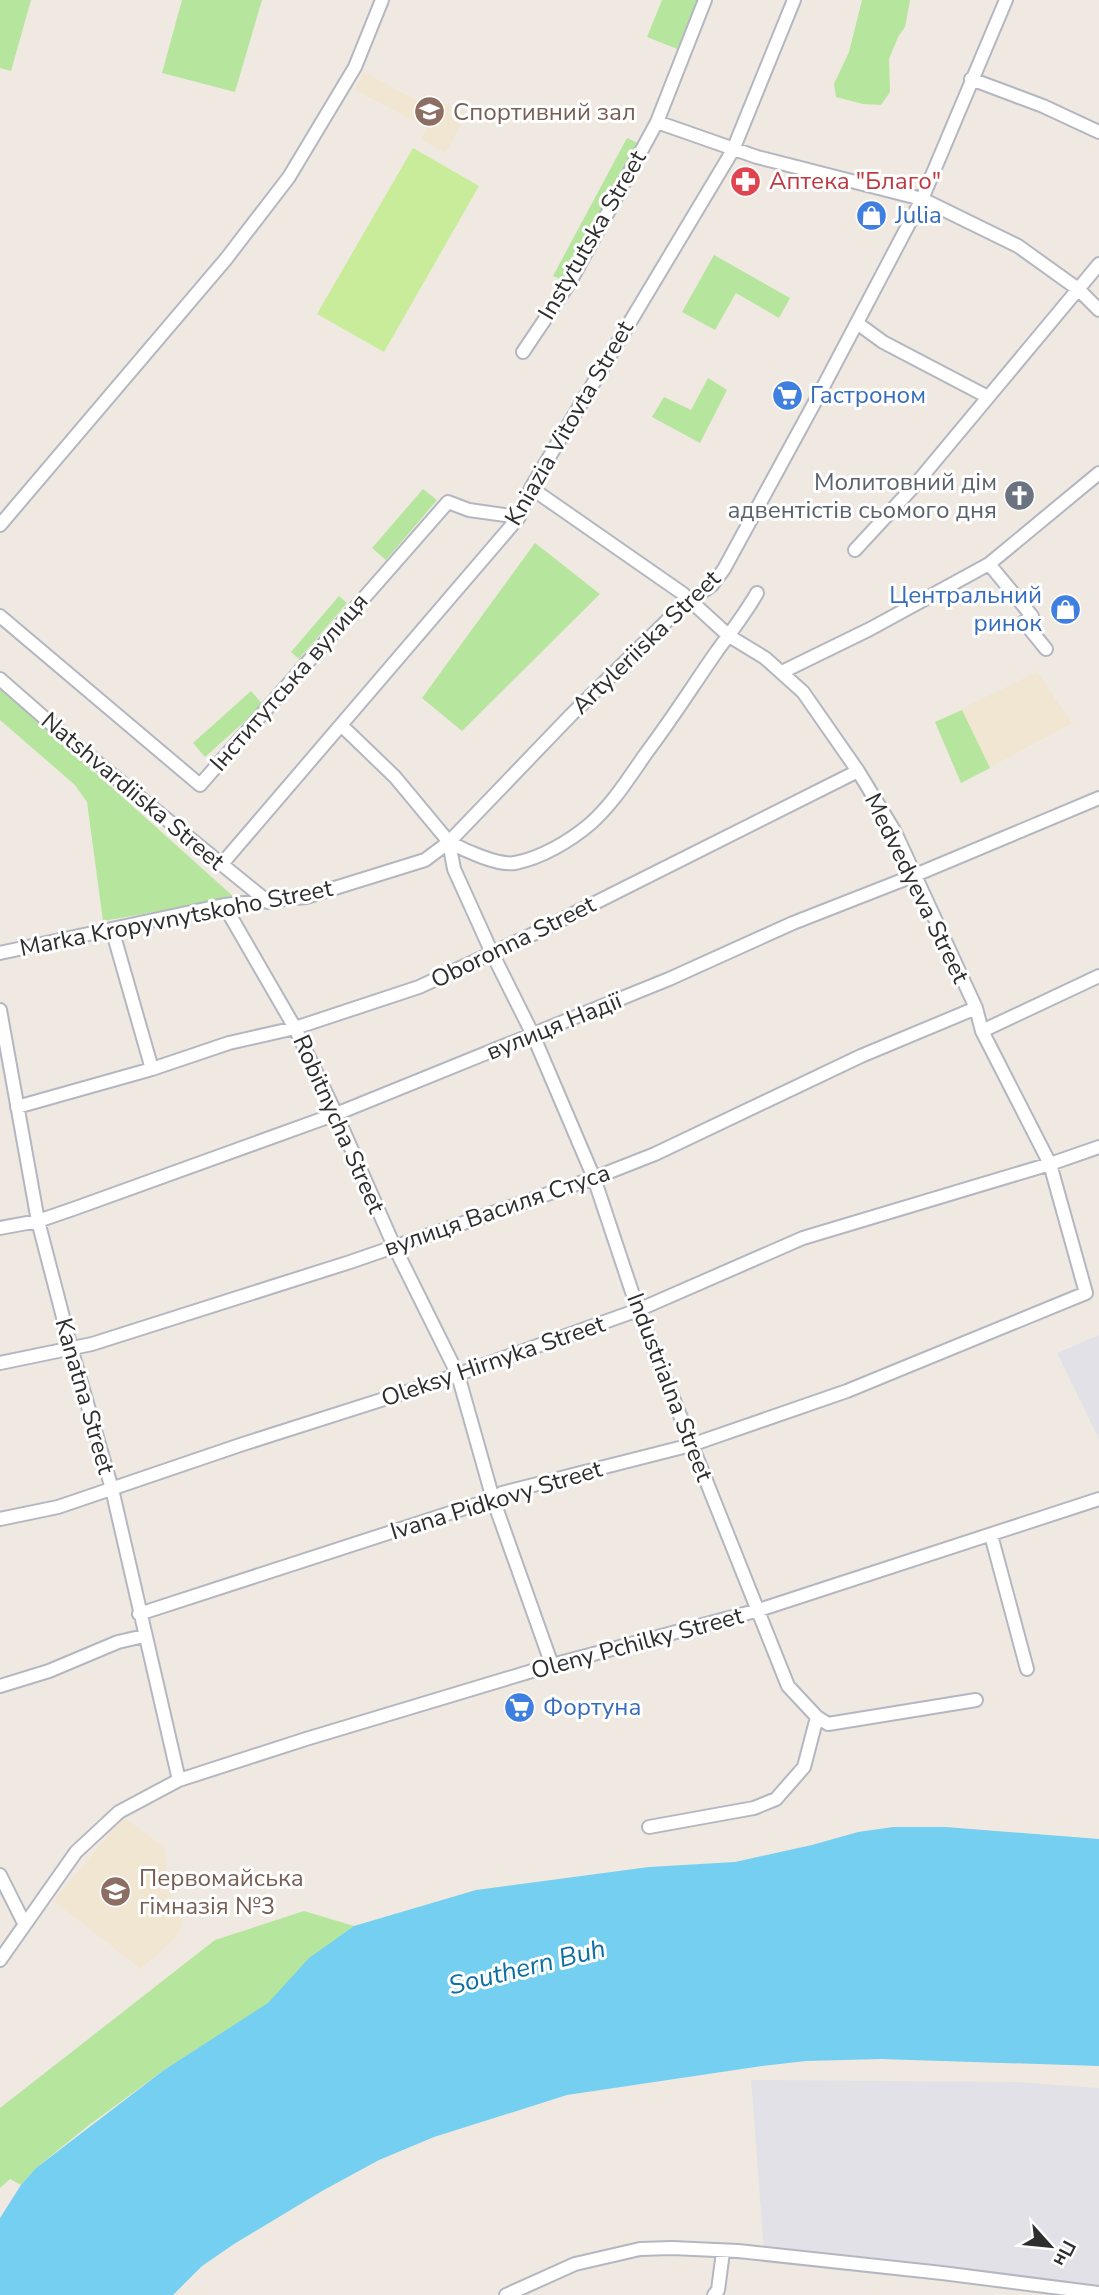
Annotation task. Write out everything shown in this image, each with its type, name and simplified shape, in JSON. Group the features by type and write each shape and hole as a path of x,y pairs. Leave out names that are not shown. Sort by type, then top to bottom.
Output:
{"street":[{"path":"0,525 226,259 289,177 355,67 382,0"},
{"name":"Instytutska Street","path":"523,352 570,282 657,122 705,0"},
{"name":"Kniazia Vitovta Street","path":"221,865 519,517 531,488 733,150 794,0"},
{"name":"Artyleriiska Street","path":"449,842 571,715 691,599 712,585 724,569 922,199 1006,0"},
{"path":"971,79 1033,102 1099,132"},
{"path":"657,122 733,150 922,199 1018,246 1078,289 1099,310"},
{"path":"855,550 915,485 1099,264"},
{"path":"857,323 883,342 988,397"},
{"path":"782,671 882,623 989,564 1099,473"},
{"name":"Medvedyeva Street","path":"531,488 691,599 729,636 782,671 803,692 858,771 895,832 913,876 976,1007 982,1031 1050,1164 1086,1293"},
{"name":"Інститутська вулиця","path":"0,615 200,785 448,502 469,510 519,517"},
{"path":"989,564 1032,616 1024,622 1046,649"},
{"path":"341,725 396,777 449,842 465,850 512,863 536,857 562,844 590,824 611,800 739,624 757,593"},
{"name":"Natshvardiiska Street","path":"0,679 72,742 268,902"},
{"name":"Oboronna Street","path":"18,1107 152,1069 229,1043 295,1028 419,987 858,771"},
{"name":"вулиця Надії","path":"0,1228 38,1220 336,1114 669,979 793,923 1099,798"},
{"name":"Marka Kropyvnytskoho Street","path":"0,953 224,905 306,897 425,860 449,842"},
{"name":"Industrialna Street","path":"449,842 454,869 533,1035 594,1178 638,1310 788,1686 817,1717"},
{"name":"Robitnycha Street","path":"224,905 295,1028 394,1247 458,1375 493,1499 552,1665"},
{"path":"112,929 152,1069"},
{"path":"982,1031 1099,976"},
{"name":"вулиця Василя Стуса","path":"0,1363 92,1344 394,1247 594,1178 655,1154 861,1056 976,1007"},
{"name":"Kanatna Street","path":"0,1010 5,1070 18,1107 38,1220 111,1489 179,1780"},
{"name":"Oleksy Hirnyka Street","path":"0,1519 58,1507 458,1375 638,1310 803,1238 1099,1147"},
{"name":"Ivana Pidkovy Street","path":"139,1614 493,1499 502,1493 691,1445 847,1391 1086,1293"},
{"name":"Oleny Pchilky Street","path":"0,1960 76,1852 119,1812 179,1780 552,1665 759,1610 1099,1499"},
{"path":"991,1535 1027,1669"},
{"path":"0,1686 49,1671 118,1642 144,1636"},
{"path":"649,1826 754,1808 776,1799 804,1767 817,1717 828,1724 976,1700"},
{"path":"0,1875 24,1923"},
{"path":"506,2295 575,2264 640,2249 672,2248 738,2251 1099,2293"},
{"path":"714,2295 718,2290 723,2252"}],"shaded area":[{"name":"Спортивний зал","path":"364,72 435,110 440,101 466,114 446,153 421,140 427,127 355,90"},
{"path":"1037,672 1072,723 961,783 935,722"},
{"path":"1099,1335 1099,1439 1057,1353"},
{"name":"Первомайська гімназія №3","path":"123,1817 164,1847 169,1885 182,1925 175,1938 141,1969 54,1901"},
{"path":"751,2080 1017,2082 1099,2088 1099,2289 978,2271 764,2251"}],"green space":[{"path":"0,0 31,0 11,71 0,68"},
{"path":"182,0 262,0 235,92 162,73"},
{"path":"662,0 700,0 680,50 647,37"},
{"path":"862,0 910,0 905,27 889,59 890,92 881,105 863,104 836,97 834,84 849,52"},
{"path":"627,138 640,144 564,281 553,276"},
{"path":"413,148 479,186 384,352 317,314"},
{"path":"714,255 790,298 779,318 736,293 715,330 682,312"},
{"path":"708,378 727,390 700,443 652,417 664,397 691,410"},
{"path":"423,489 437,500 386,560 372,548"},
{"path":"535,543 600,594 462,731 422,698"},
{"path":"339,596 347,603 299,659 291,652"},
{"path":"0,687 235,898 103,921 87,802 75,785 0,720"},
{"path":"251,691 263,705 205,757 193,743"},
{"path":"962,710 990,768 961,783 935,722"},
{"path":"304,1911 354,1926 310,1958 269,2003 164,2070 89,2125 36,2168 21,2185 10,2179 0,2188 0,2108 215,1940"}],"water":[{"name":"Southern Buh","path":"893,1827 946,1827 1099,1839 1099,2066 881,2059 806,2061 567,2095 434,2137 379,2160 234,2244 202,2266 173,2295 0,2295 0,2218 21,2185 36,2168 164,2070 268,2003 309,1958 354,1926 476,1890 649,1867 735,1862 858,1832"}],"place":[{"name":"Спортивний зал","path":"430,112"},
{"name":"Аптека \"Благо\"","path":"746,181"},
{"name":"Julia","path":"872,215"},
{"name":"Гастроном","path":"787,395"},
{"name":"Молитовний дім адвентістів сьомого дня","path":"1020,496"},
{"name":"Центральний ринок","path":"1065,609"},
{"name":"Фортуна","path":"520,1707"},
{"name":"Первомайська гімназія №3","path":"116,1892"}]}
